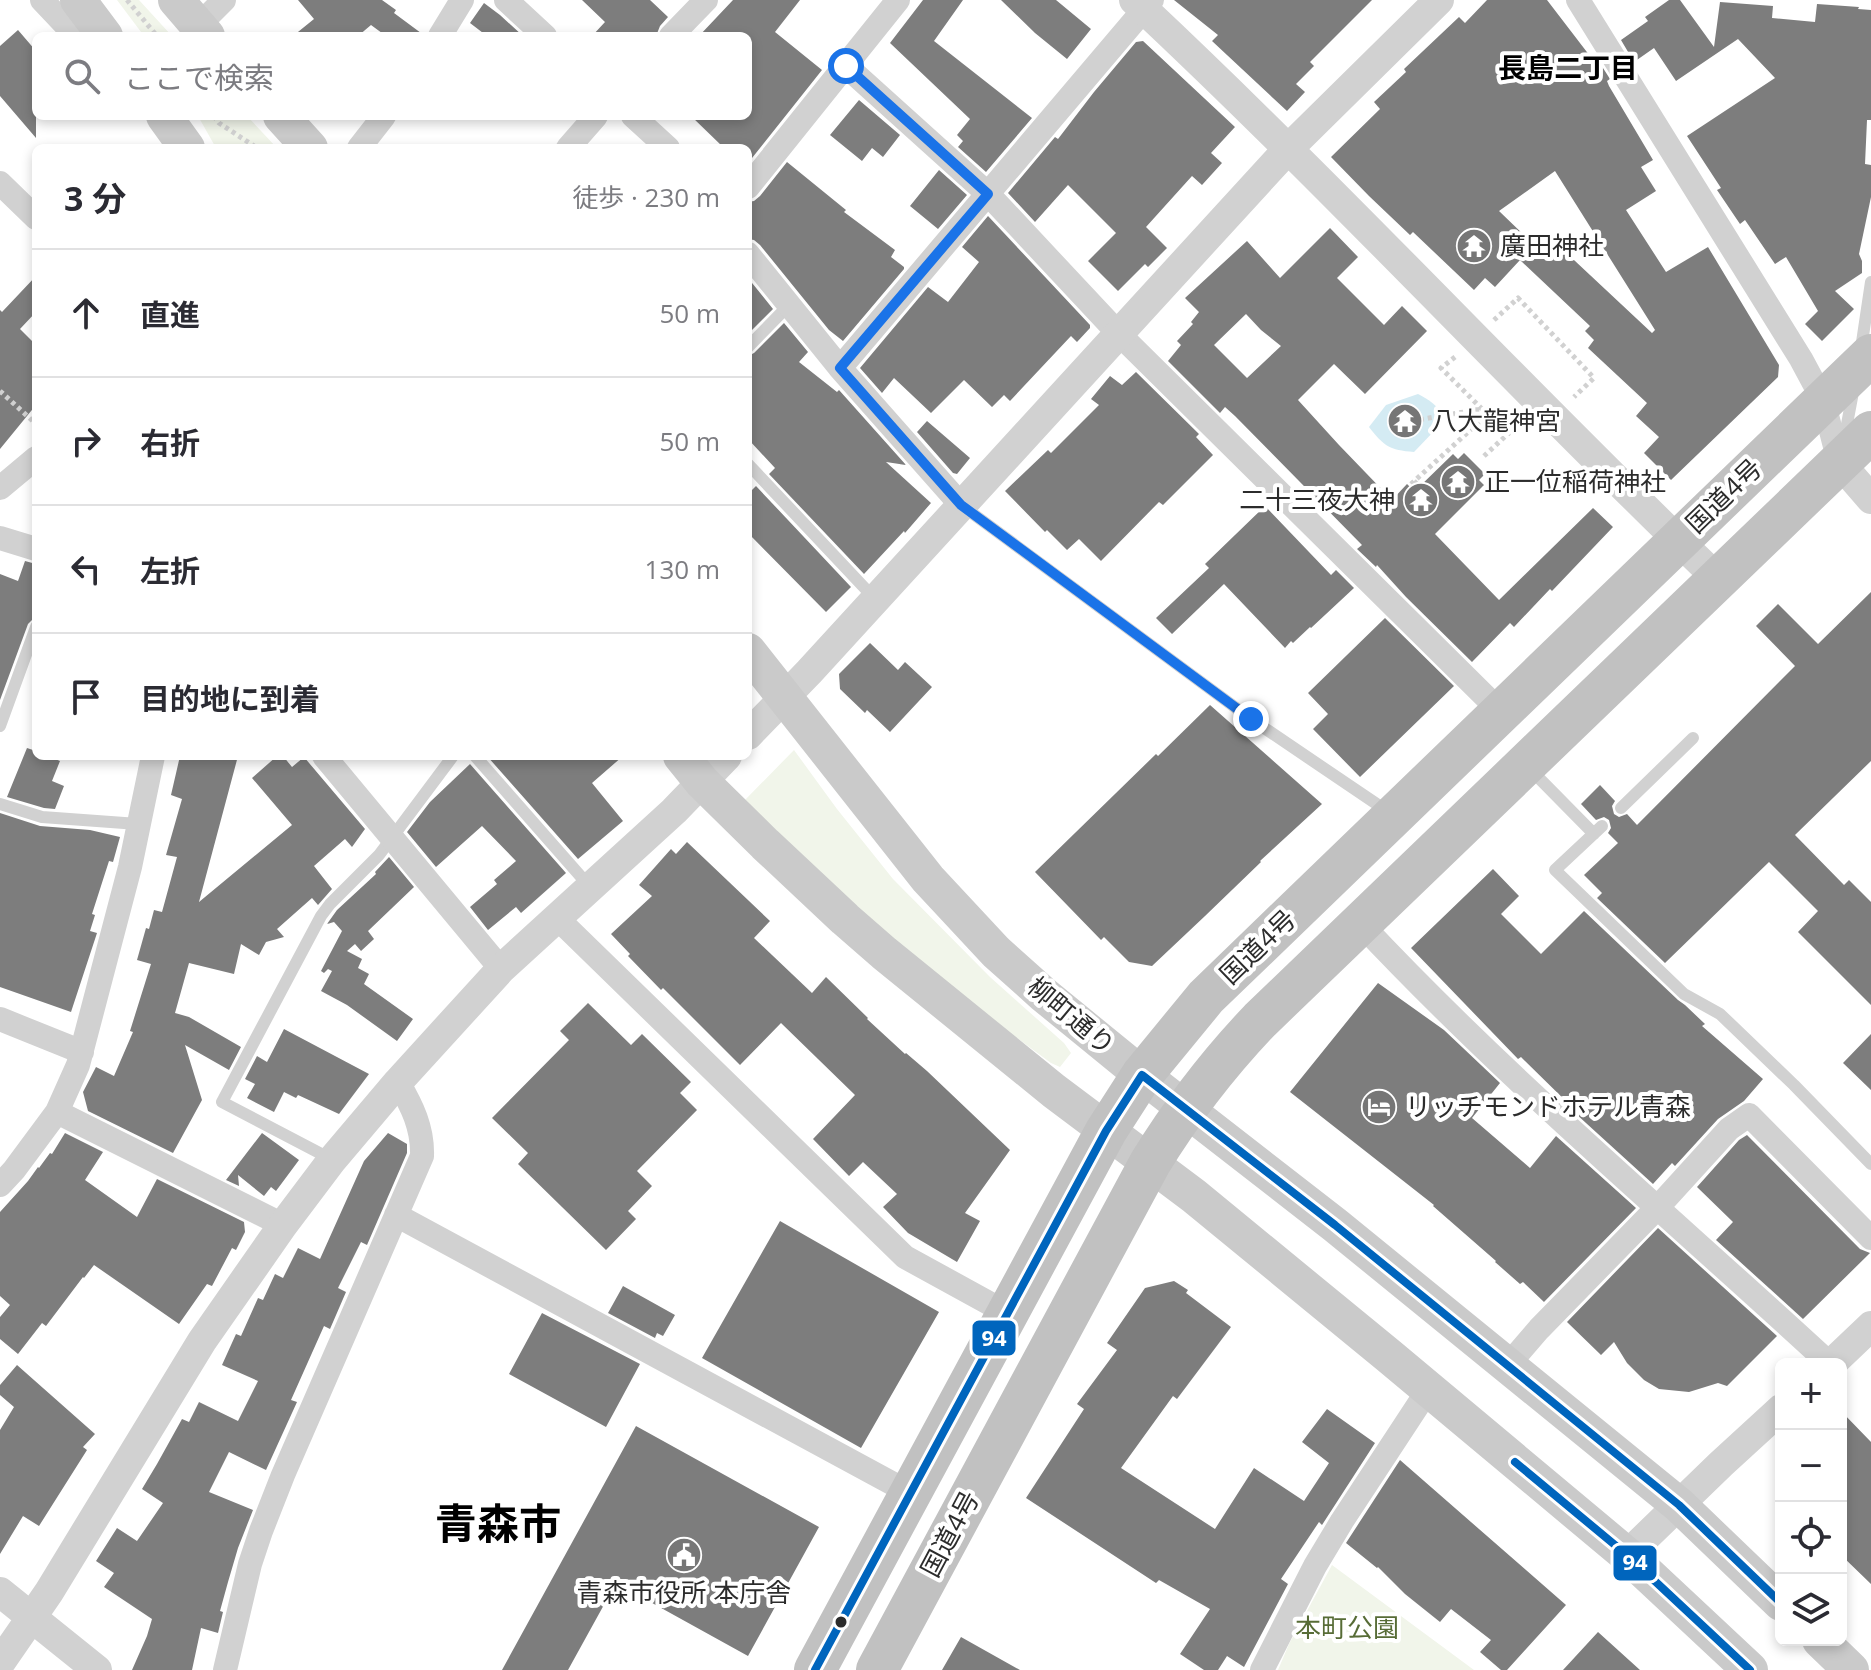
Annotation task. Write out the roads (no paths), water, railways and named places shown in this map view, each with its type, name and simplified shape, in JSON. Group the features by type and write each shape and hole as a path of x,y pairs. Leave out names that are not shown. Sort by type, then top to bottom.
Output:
{"highway":[{"name":"国道4号","path":"815,1670 1106,1131 1142,1075 1206,997 1865,361"},
{"name":"国道4号","path":"877,1670 1150,1163 1185,1108 1214,1071 1260,1020 1871,432"}],"main road":[{"path":"78,0 102,32"},
{"path":"167,120 184,144"},
{"path":"285,120 306,144"},
{"name":"柳町通り","path":"752,656 914,863 996,952 1142,1075 1679,1505 1775,1597"},
{"path":"692,769 765,844 845,919 928,989 1106,1131 1194,1196 1352,1326 1627,1555 1750,1670"},
{"path":"1826,1646 1851,1670"}],"street":[{"path":"42,0 72,32"},
{"path":"194,21 224,0"},
{"path":"442,32 462,0"},
{"path":"506,0 541,32"},
{"path":"675,32 706,0"},
{"path":"752,182 898,0"},
{"path":"1578,0 1794,347 1823,400 1839,462 1871,499"},
{"path":"752,731 1288,149 1433,2"},
{"path":"840,368 988,194 1143,3 1474,338 1718,579"},
{"path":"846,66 988,194 1119,334 1501,712"},
{"path":"160,120 183,144"},
{"path":"362,144 381,120"},
{"path":"572,144 592,120"},
{"path":"637,120 664,144"},
{"path":"0,183 32,214"},
{"path":"752,259 840,368 961,505"},
{"path":"0,488 32,461"},
{"path":"0,538 32,548"},
{"path":"0,1185 57,1112 78,1065 130,867 152,760"},
{"path":"327,760 501,969"},
{"path":"0,1663 32,1617 202,1341 332,1160 501,969 674,811 692,769 716,760"},
{"path":"557,918 905,1257 1007,1313"},
{"path":"1360,923 1522,1086 1823,1358"},
{"path":"0,1019 82,1052"},
{"path":"225,1670 261,1531 422,1156 423,1140 412,1107 398,1082"},
{"path":"57,1112 283,1225"},
{"path":"1508,1365 1729,1129 1749,1115 1871,1238"},
{"path":"396,1215 910,1493"},
{"path":"1836,1358 1871,1326"},
{"path":"1262,1670 1328,1543 1428,1390"},
{"path":"1627,1555 1775,1415"},
{"path":"0,1592 97,1670"}],"lane":[{"path":"1839,462 1865,361 1871,282"},
{"path":"752,343 789,305"},
{"path":"752,468 875,599"},
{"path":"961,505 1251,719 1394,816"},
{"path":"0,726 32,638"},
{"path":"1621,808 1693,738"},
{"path":"332,1160 222,1102 321,916 367,868 450,760"},
{"path":"479,760 590,887"},
{"path":"1526,764 1598,830 1555,870 1684,994 1720,1014 1871,1164"},
{"path":"0,804 42,817 138,824"}],"water":[{"path":"1418,394 1441,412 1438,427 1414,452 1388,446 1369,427 1386,405"}],"place":[{"name":"廣田神社","path":"1474,246"},
{"name":"八大龍神宮","path":"1405,421"},
{"name":"正一位稲荷神社","path":"1458,482"},
{"name":"二十三夜大神","path":"1421,500"},
{"name":"リッチモンドホテル青森","path":"1379,1107"},
{"name":"青森市役所 本庁舎","path":"684,1555"}],"district":[{"name":"長島二丁目","path":"1568,68"},
{"name":"青森市","path":"498,1524"}],"park label":[{"name":"本町公園","path":"1347,1628"}]}
